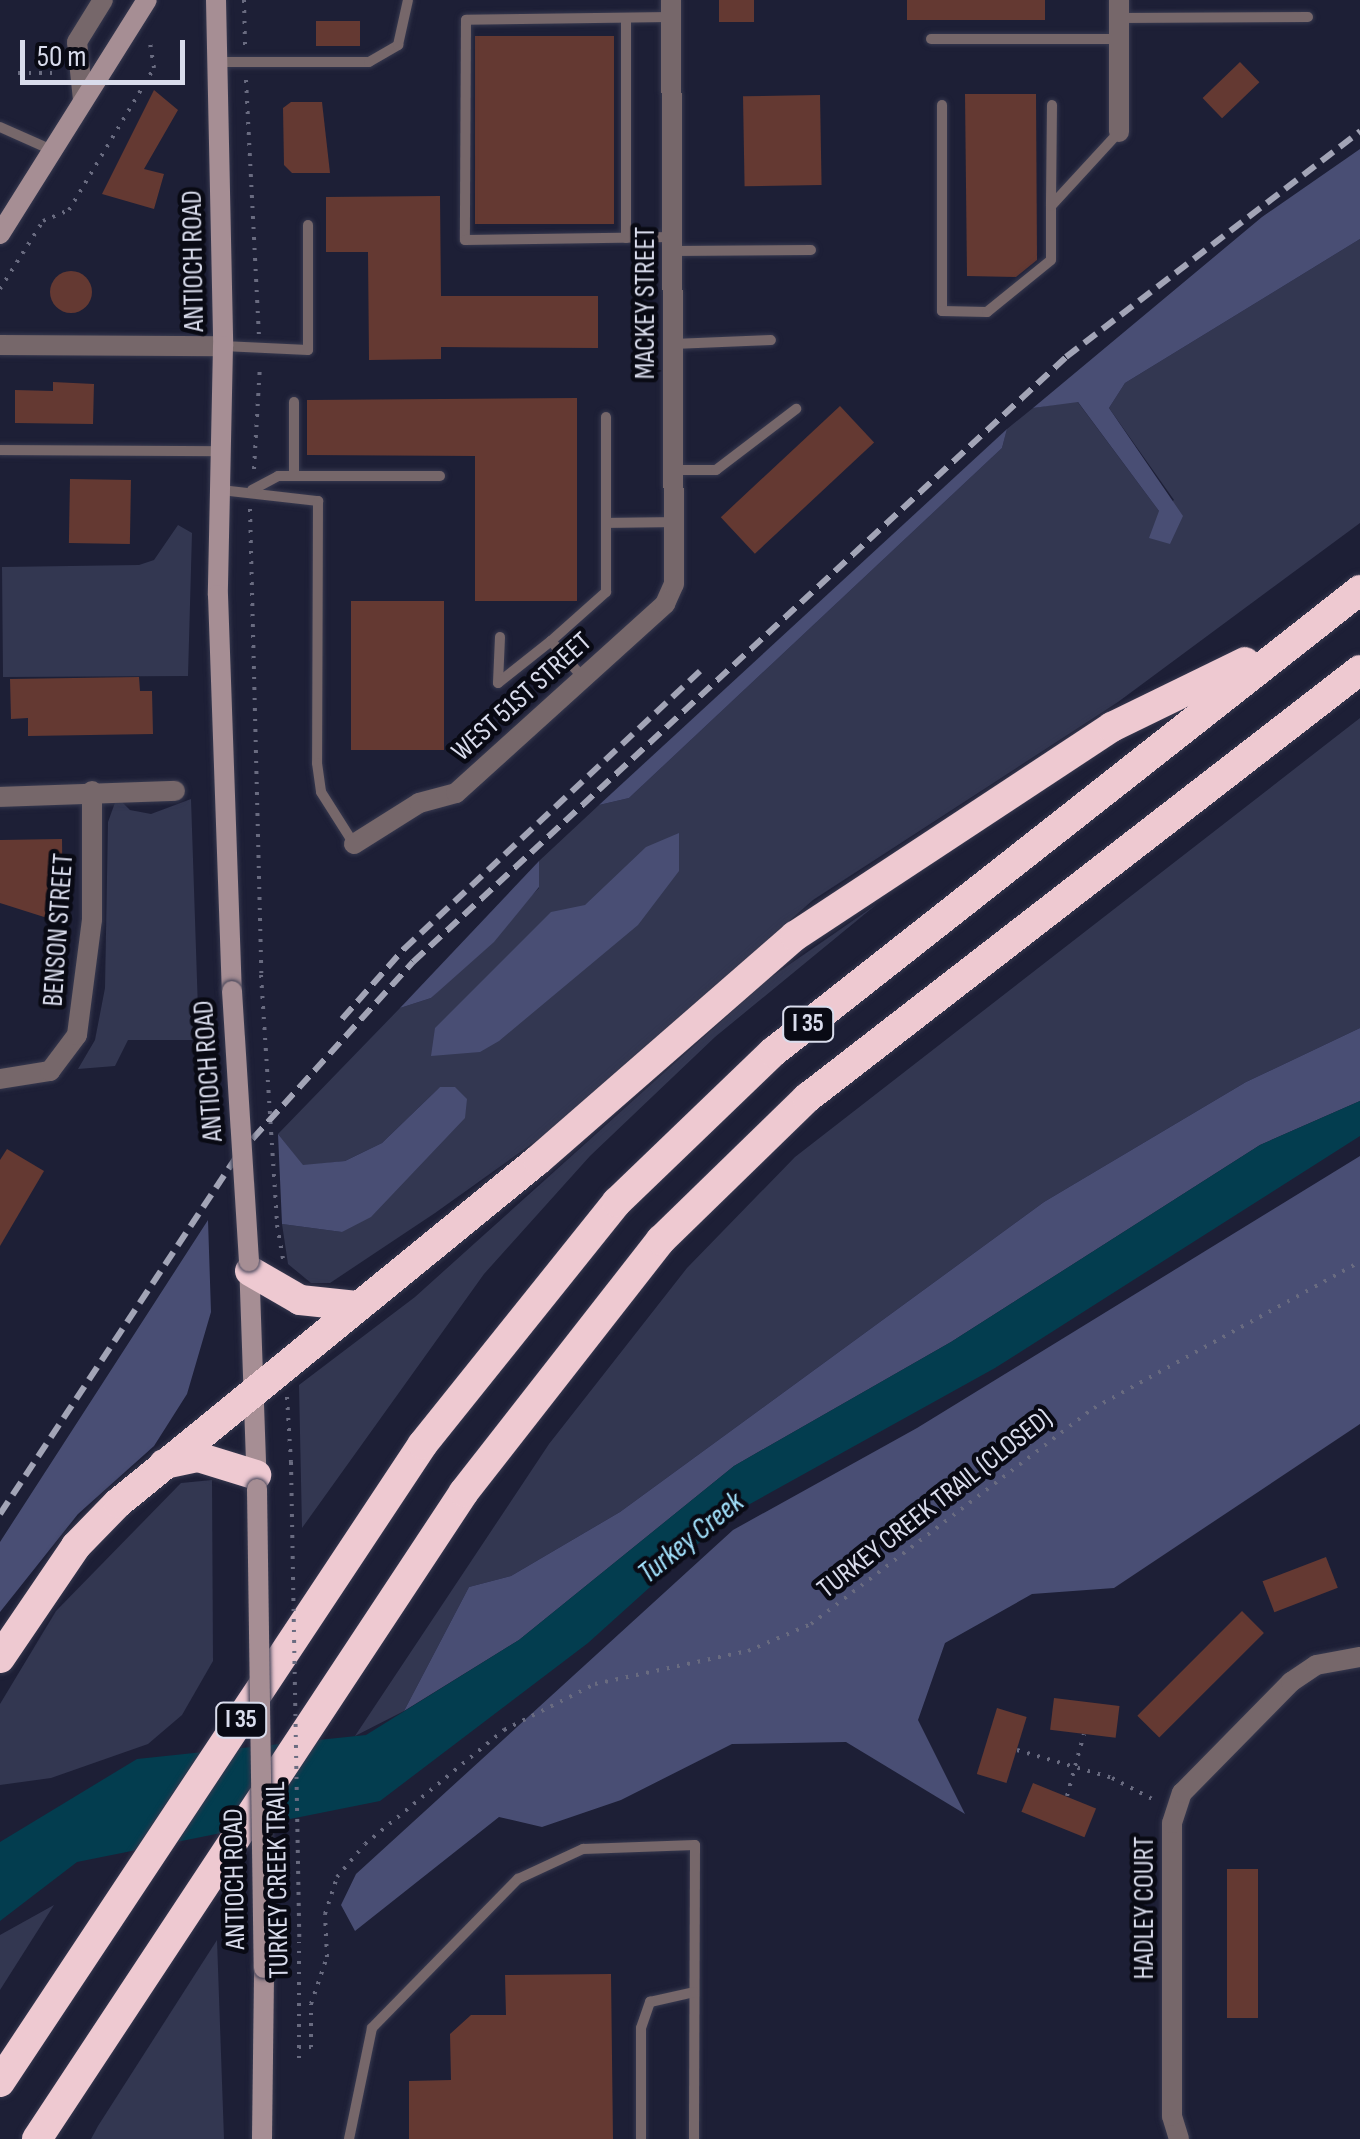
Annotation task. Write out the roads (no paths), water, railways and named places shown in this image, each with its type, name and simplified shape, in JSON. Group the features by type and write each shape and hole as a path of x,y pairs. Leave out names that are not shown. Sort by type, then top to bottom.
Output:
{"highway":[{"name":"I 35","path":"0,2082 393,1491 500,1339 678,1138 788,1040 1360,590"},
{"path":"0,1658 76,1546 164,1464 865,885 1112,727 1301,634"},
{"name":"I 35","path":"37,2139 176,1920 538,1387 660,1240 807,1098 1360,670"},
{"path":"250,1266 300,1300 358,1306"},
{"path":"164,1464 198,1457 256,1482"},
{"path":"58,2139 90,2059"}],"main road":[{"path":"0,234 147,0"},
{"name":"ANTIOCH ROAD","path":"216,0 223,346 220,490 232,991 255,1386 264,1968 262,2139"}],"street":[{"path":"83,100 77,42 103,0"},
{"name":"MACKEY STREET","path":"665,604 674,584 671,9"},
{"path":"1119,19 1119,132"},
{"path":"0,345 223,346"},
{"name":"WEST 51ST STREET","path":"354,844 418,803 456,793 665,604"},
{"name":"BENSON STREET","path":"0,1079 50,1071 77,1035 92,920 92,791"},
{"path":"0,797 175,791"},
{"name":"HADLEY COURT","path":"1177,2138 1176,1810 1182,1793 1291,1682 1316,1665 1360,1657"}],"lane":[{"path":"218,62 369,62 398,45 408,0"},
{"path":"671,9 626,18 466,20 465,240 626,238 811,250"},
{"path":"931,39 1119,19 1308,16"},
{"path":"626,18 626,238"},
{"path":"942,105 942,311 988,312 1051,260 1052,105"},
{"path":"0,127 52,150"},
{"path":"1051,206 1119,132"},
{"path":"223,346 308,350 308,225"},
{"path":"674,344 772,340"},
{"path":"294,402 294,476"},
{"path":"674,470 716,470 796,409"},
{"path":"500,637 498,683 606,592 606,417"},
{"path":"0,450 221,451"},
{"path":"252,490 294,476 440,476"},
{"path":"220,490 252,490 318,501 317,762 321,792 354,844"},
{"path":"606,524 674,522"},
{"path":"552,641 583,678"},
{"path":"349,2139 364,2045 385,2010 518,1879 563,1854 695,1846 694,2139"},
{"path":"641,2139 642,2028 650,2002 694,1992"}],"water":[{"name":"Turkey Creek","path":"1360,1101 1360,1136 995,1368 730,1515 588,1643 380,1801 77,1862 0,1921 0,1842 137,1759 366,1735 519,1640 734,1466 951,1342 1260,1145"}],"railway":[{"path":"0,1514 237,1156 413,962 1066,357 1360,131"},
{"path":"342,1019 404,949 700,671"}]}
